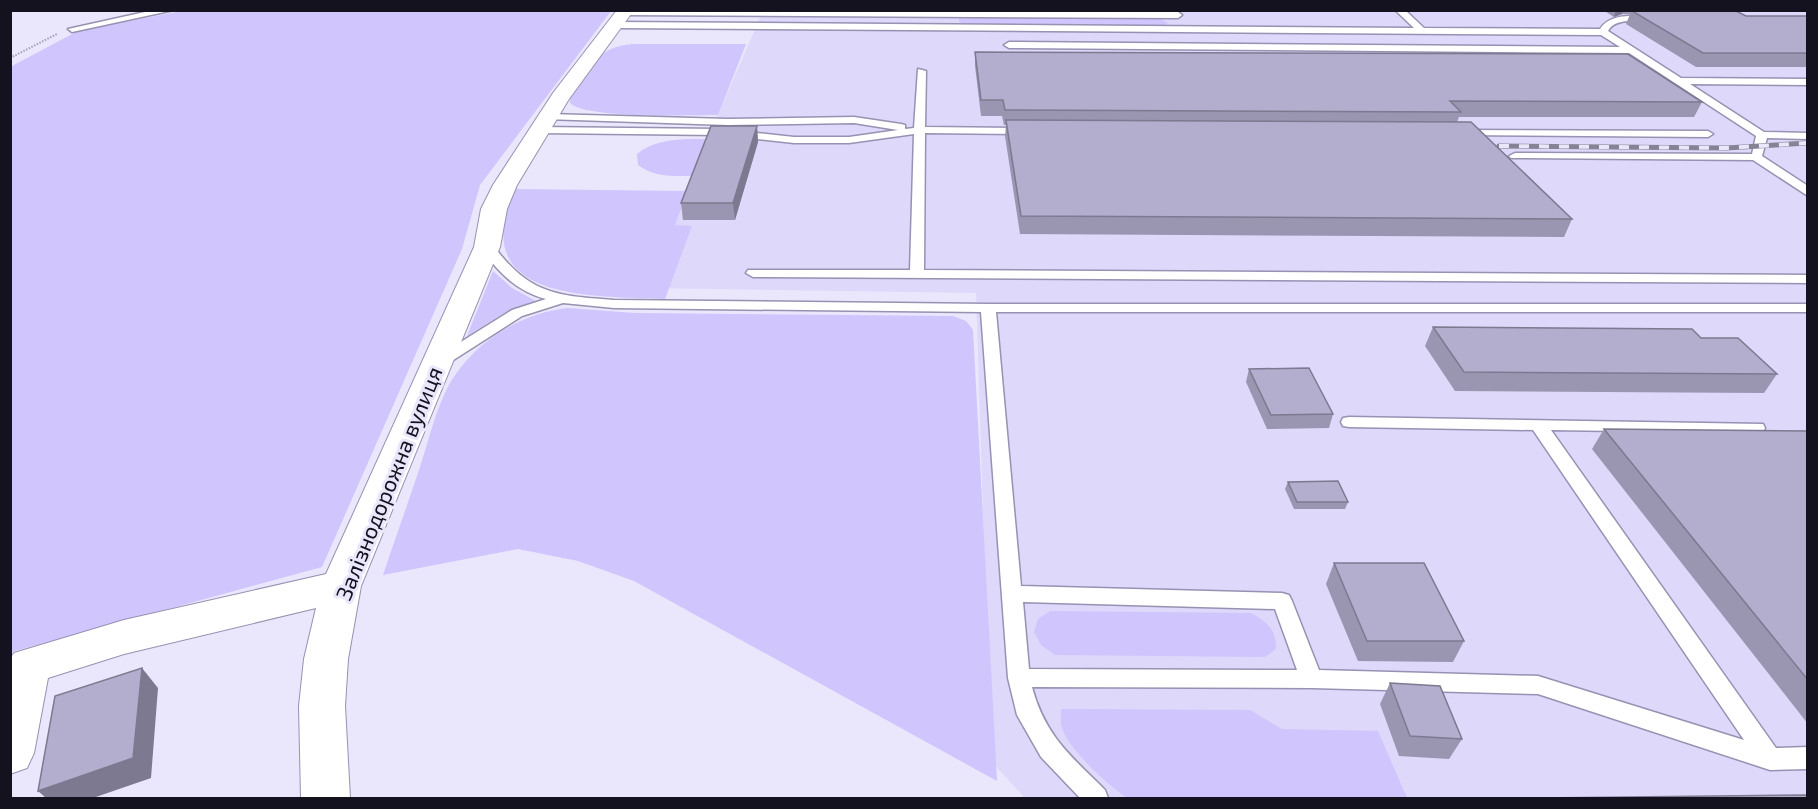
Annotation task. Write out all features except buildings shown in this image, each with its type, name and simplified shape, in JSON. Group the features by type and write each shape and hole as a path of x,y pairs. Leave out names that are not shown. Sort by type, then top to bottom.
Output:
{"street":[{"name":"Залізнодорожна вулиця","path":"326,798 322,706 326,658 341,585 487,247 494,209 505,185 560,97 621,16"},
{"path":"10,753 29,666 124,637 341,585"}],"lane":[{"path":"72,30 170,10"},
{"path":"1400,10 1421,30"},
{"path":"621,16 1176,13 1185,29"},
{"path":"947,27 948,14"},
{"path":"621,16 844,28 1603,32 1762,135 1808,135"},
{"path":"1603,32 1607,25 1622,19 1657,19"},
{"path":"1009,45 1631,50"},
{"path":"918,274 921,71"},
{"path":"1679,81 1808,82"},
{"path":"544,124 854,120 920,130 1040,131"},
{"path":"544,124 719,132 794,140 849,140 920,130"},
{"path":"1445,133 1708,134"},
{"path":"1756,157 1761,147 1762,135"},
{"path":"1515,156 1756,157 1808,192"},
{"path":"487,247 499,266 512,279 559,300 614,304 987,308 1808,308"},
{"path":"753,273 1808,279"},
{"path":"435,365 517,314 559,300"},
{"path":"987,308 1019,678 1028,715 1049,750 1096,798"},
{"path":"1349,422 1757,428"},
{"path":"1539,426 1770,759"},
{"path":"1011,594 1282,601 1312,679"},
{"path":"1019,678 1312,679 1538,685 1770,759 1808,758"}],"path":[{"path":"10,58 56,35 72,30"}],"shaded area":[{"path":"182,11 611,11 480,185 462,249 322,567 11,652 10,67 78,31"},
{"path":"763,11 1807,11 1807,798 1025,798 991,761 976,293 643,288"},
{"path":"966,16 1159,18 1168,23 1163,26 967,25 959,22 959,19"},
{"path":"633,44 746,44 718,115 616,114 596,112 570,103 570,97 595,61 610,50"},
{"path":"687,139 709,139 696,176 658,174 638,165 637,154 642,150 654,144"},
{"path":"515,189 687,191 675,225 692,226 665,299 572,293 544,285 521,273 507,253 504,226"},
{"path":"493,271 512,288 536,301 504,313 467,336"},
{"path":"568,308 635,313 953,316 966,321 973,330 997,781 634,581 578,561 518,549 383,575 438,411 455,376 480,347 496,335 531,317"},
{"path":"1050,611 1251,613 1270,627 1276,642 1276,649 1265,657 1055,655 1041,645 1034,632 1038,619"},
{"path":"1061,709 1250,710 1282,729 1378,731 1407,798 1127,798 1100,776 1072,746 1062,728"}],"railway":[{"path":"1499,146 1726,148 1808,143"}]}
